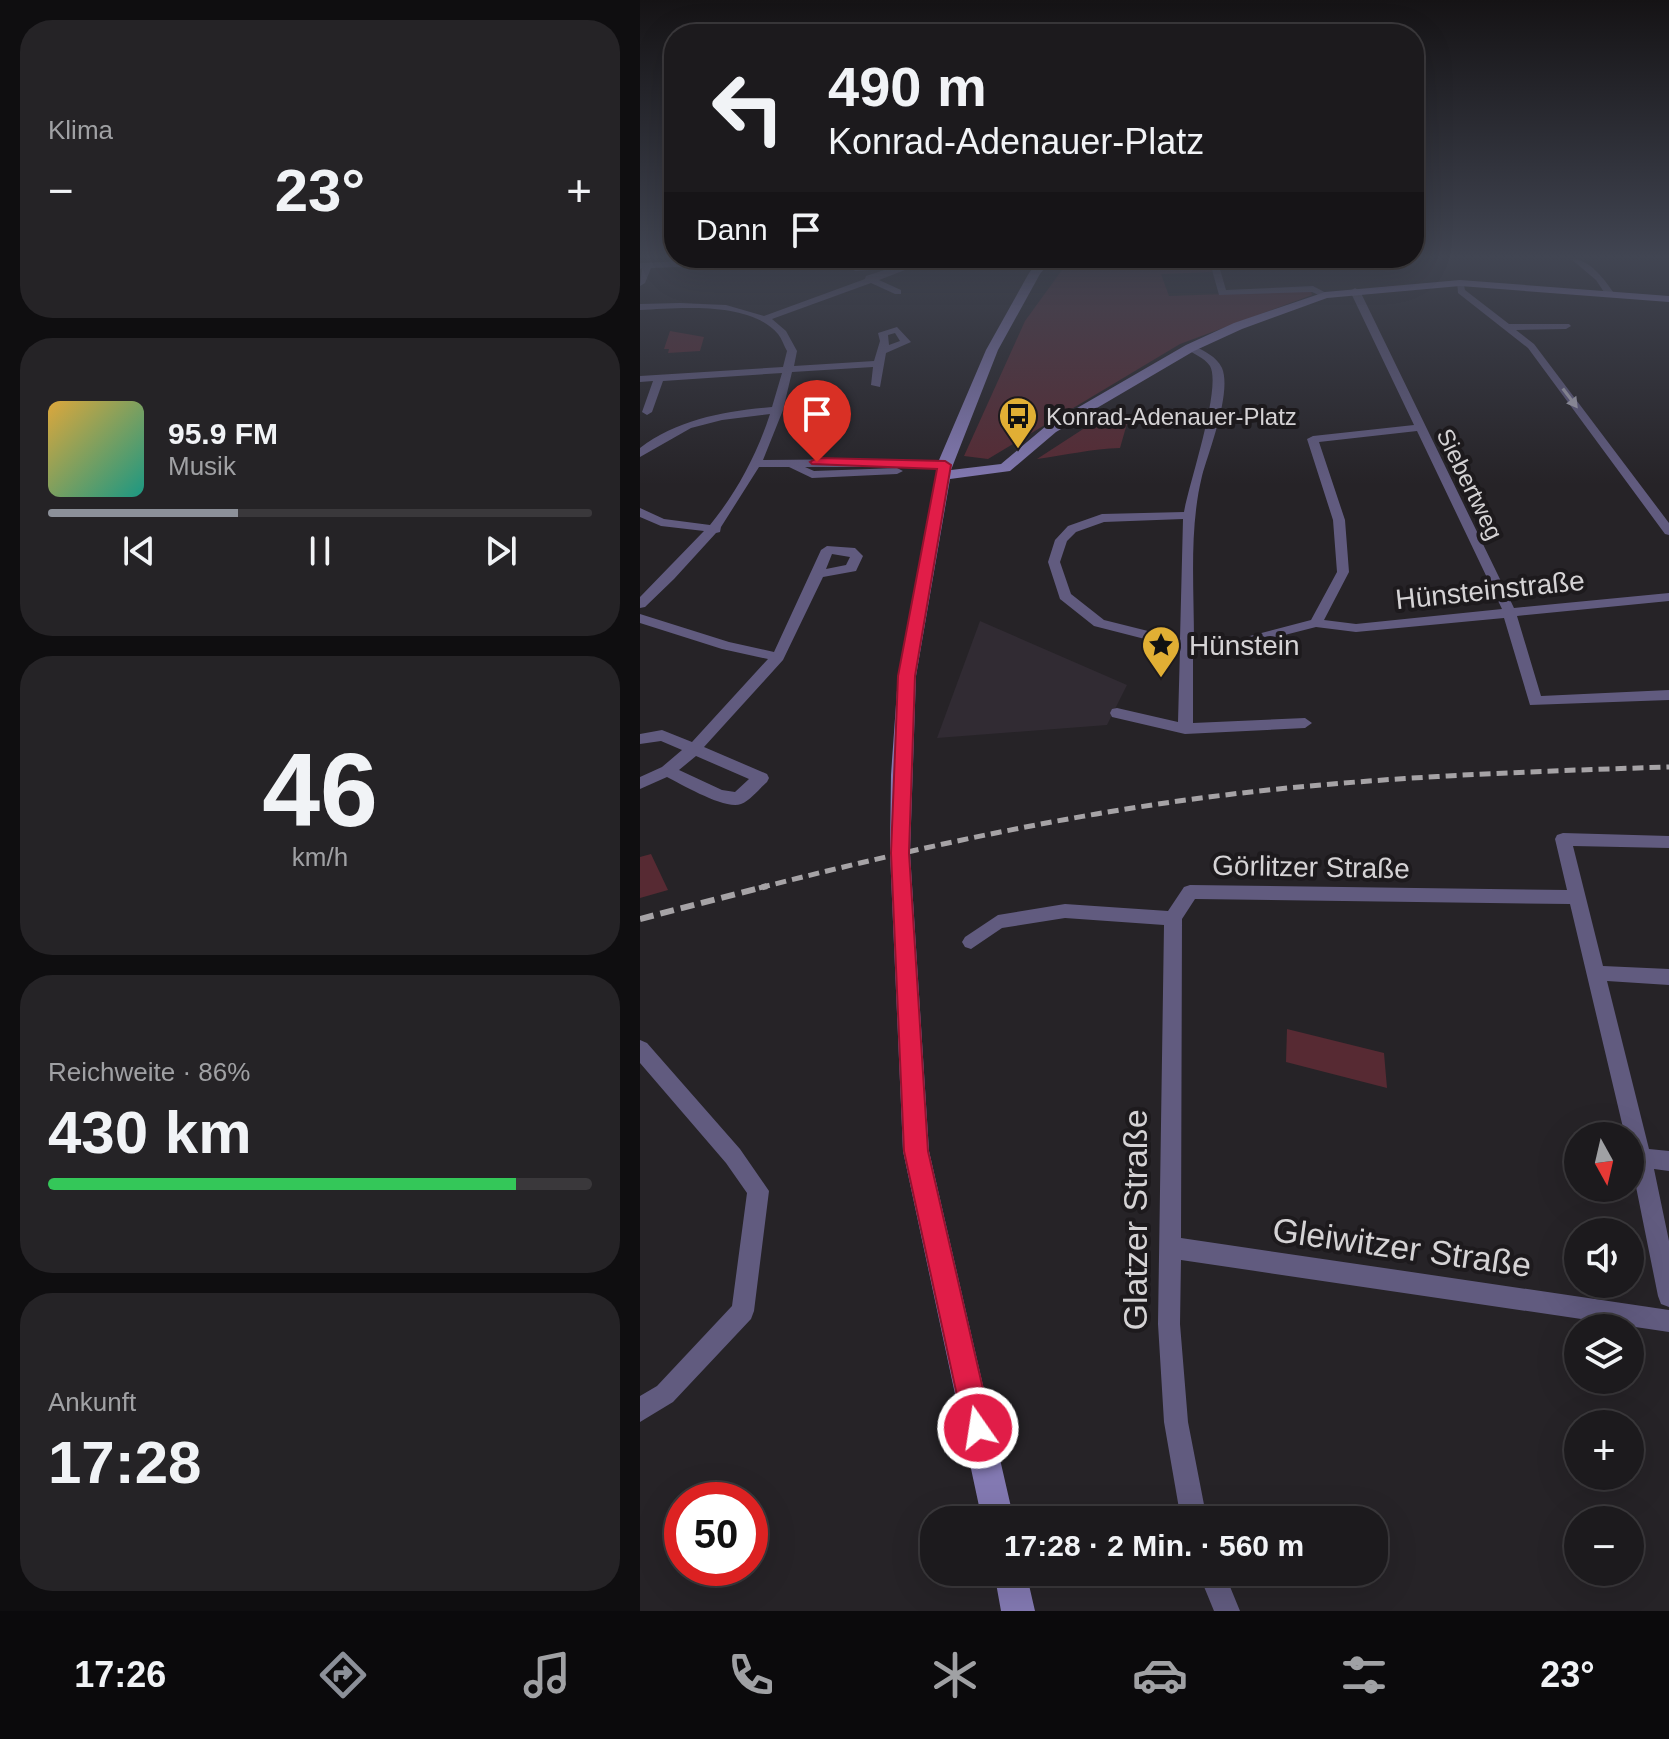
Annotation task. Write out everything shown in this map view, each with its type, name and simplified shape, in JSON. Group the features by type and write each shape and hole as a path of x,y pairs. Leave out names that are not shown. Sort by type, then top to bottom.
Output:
{"main road":[{"path":"995,1506 916,1151 902,884 901,775 907,676 944,470 1001,334"},
{"path":"944,470 1005,468 1051,429 1190,348 1220,334"},
{"path":"1013,1586 1018,1611"}],"street":[{"path":"640,604 690,559 716,529 756,464 778,410 792,351 788,339 782,334"},
{"name":"Siebertweg","path":"1375,334 1509,611 1535,701 1669,695"},
{"path":"1516,334 1531,346 1669,531"},
{"path":"1185,729 1189,515 1196,478 1214,419 1218,383 1217,369 1208,357 1190,348"},
{"path":"876,385 883,351"},
{"path":"640,379 878,364"},
{"path":"647,412 659,378"},
{"path":"640,454 658,439 695,423 733,413 778,410"},
{"path":"1189,515 1102,518 1072,529 1061,540 1054,562 1065,596 1099,623 1185,645 1223,647 1316,623 1343,572 1339,520 1313,439 1418,428"},
{"path":"756,464 791,464 812,475 896,468 944,470"},
{"path":"640,512 661,522 716,529"},
{"path":"640,783 667,771 695,748 778,657 818,574"},
{"name":"Hünsteinstraße","path":"1316,623 1356,628 1669,597"},
{"path":"640,618 727,646 778,657"},
{"path":"1117,713 1185,729 1305,723"},
{"path":"640,739 662,735 761,778 738,799 719,795 667,771"},
{"path":"1632,1122 1563,839 1669,842"},
{"name":"Görlitzer Straße","path":"1173,918 1190,892 1577,897"},
{"path":"971,942 998,922 1065,911 1173,918"},
{"name":"Glatzer Straße","path":"1173,918 1169,1324 1176,1422 1191,1506"},
{"path":"1596,973 1669,977"},
{"path":"640,1049 733,1156 758,1191 743,1311 665,1394 640,1410"},
{"path":"1644,1158 1669,1161"},
{"path":"1644,1173 1669,1296"},
{"name":"Gleiwitzer Straße","path":"1172,1248 1669,1321"},
{"path":"1217,1586 1227,1611"}],"shaded area":[{"path":"669,334 704,337 700,351 668,353 669,349 664,349"},
{"path":"1019,334 1206,334 1180,344 988,459 964,456"},
{"path":"1097,420 1128,420 1120,448 1037,459"},
{"path":"980,621 1127,685 1107,725 937,738"},
{"path":"651,854 668,890 640,898 640,857"},
{"path":"1287,1029 1384,1053 1387,1088 1286,1062"}],"railway":[{"path":"764,887 971,838 1078,817 1246,792 1367,781 1669,767"},
{"path":"640,919 764,887"},
{"path":"759,888 764,887"}],"place":[{"name":"Konrad-Adenauer-Platz","path":"1018,450"},
{"name":"Hünstein","path":"1161,679"}],"route":[{"path":"817,462 945,465 928,544 907,676 900,853 916,1151 978,1428"}]}
